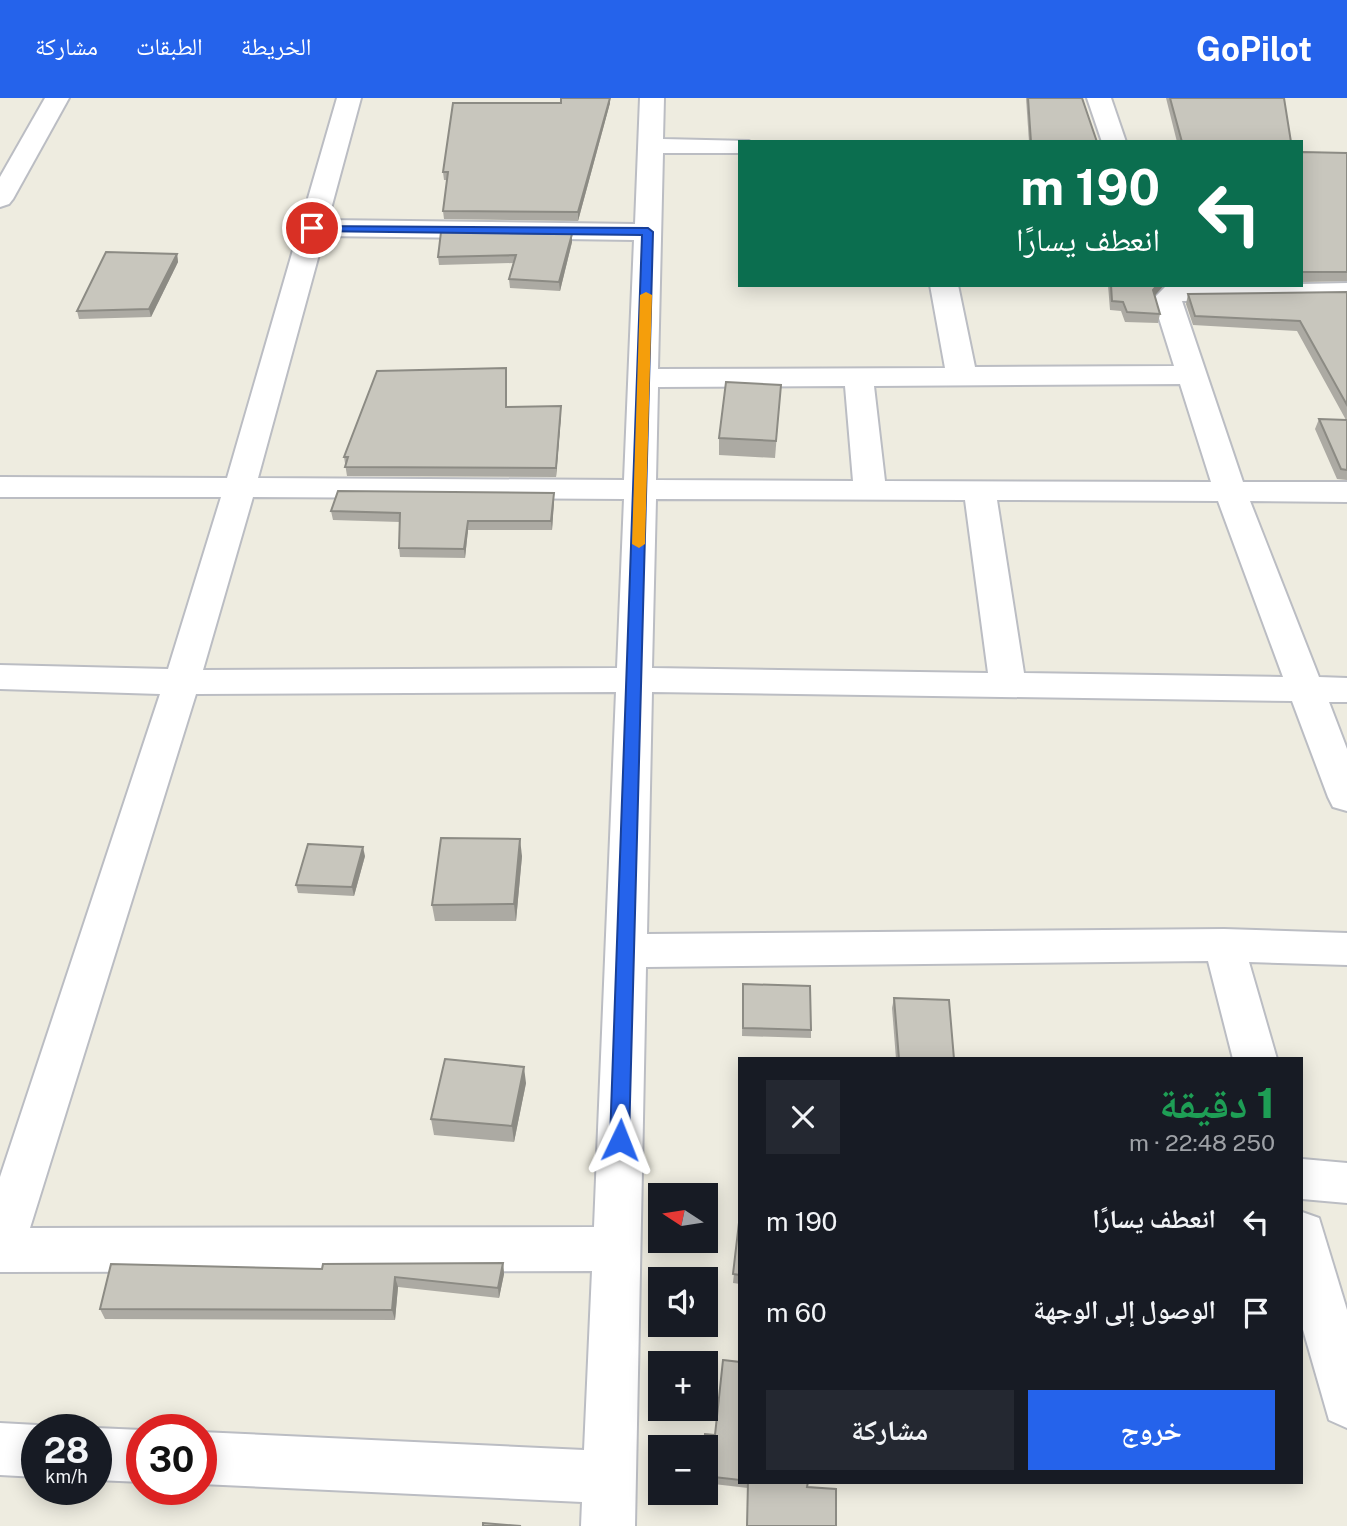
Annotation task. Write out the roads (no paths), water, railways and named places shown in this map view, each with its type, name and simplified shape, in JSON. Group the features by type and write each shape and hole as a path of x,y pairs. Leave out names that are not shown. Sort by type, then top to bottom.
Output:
{"street":[{"path":"0,199 57,98"},
{"path":"349,98 240,488 182,682 0,1250 616,1248"},
{"path":"217,1460 609,1501 652,98"},
{"path":"1098,98 1113,140"},
{"path":"650,146 738,146"},
{"path":"0,148 28,148"},
{"path":"312,228 648,232"},
{"path":"944,287 962,378"},
{"path":"1347,291 1169,295 1167,299 1230,492 1347,797"},
{"path":"643,378 1192,375"},
{"path":"859,378 870,491"},
{"path":"0,487 1347,492"},
{"path":"980,491 1007,685"},
{"path":"0,677 182,682 634,680 1347,690"},
{"path":"626,951 1224,945 1347,949"},
{"path":"1224,945 1254,1057"},
{"path":"1303,1179 1347,1183"},
{"path":"1303,1236 1340,1352 1347,1403"},
{"path":"0,1449 21,1450"}]}
